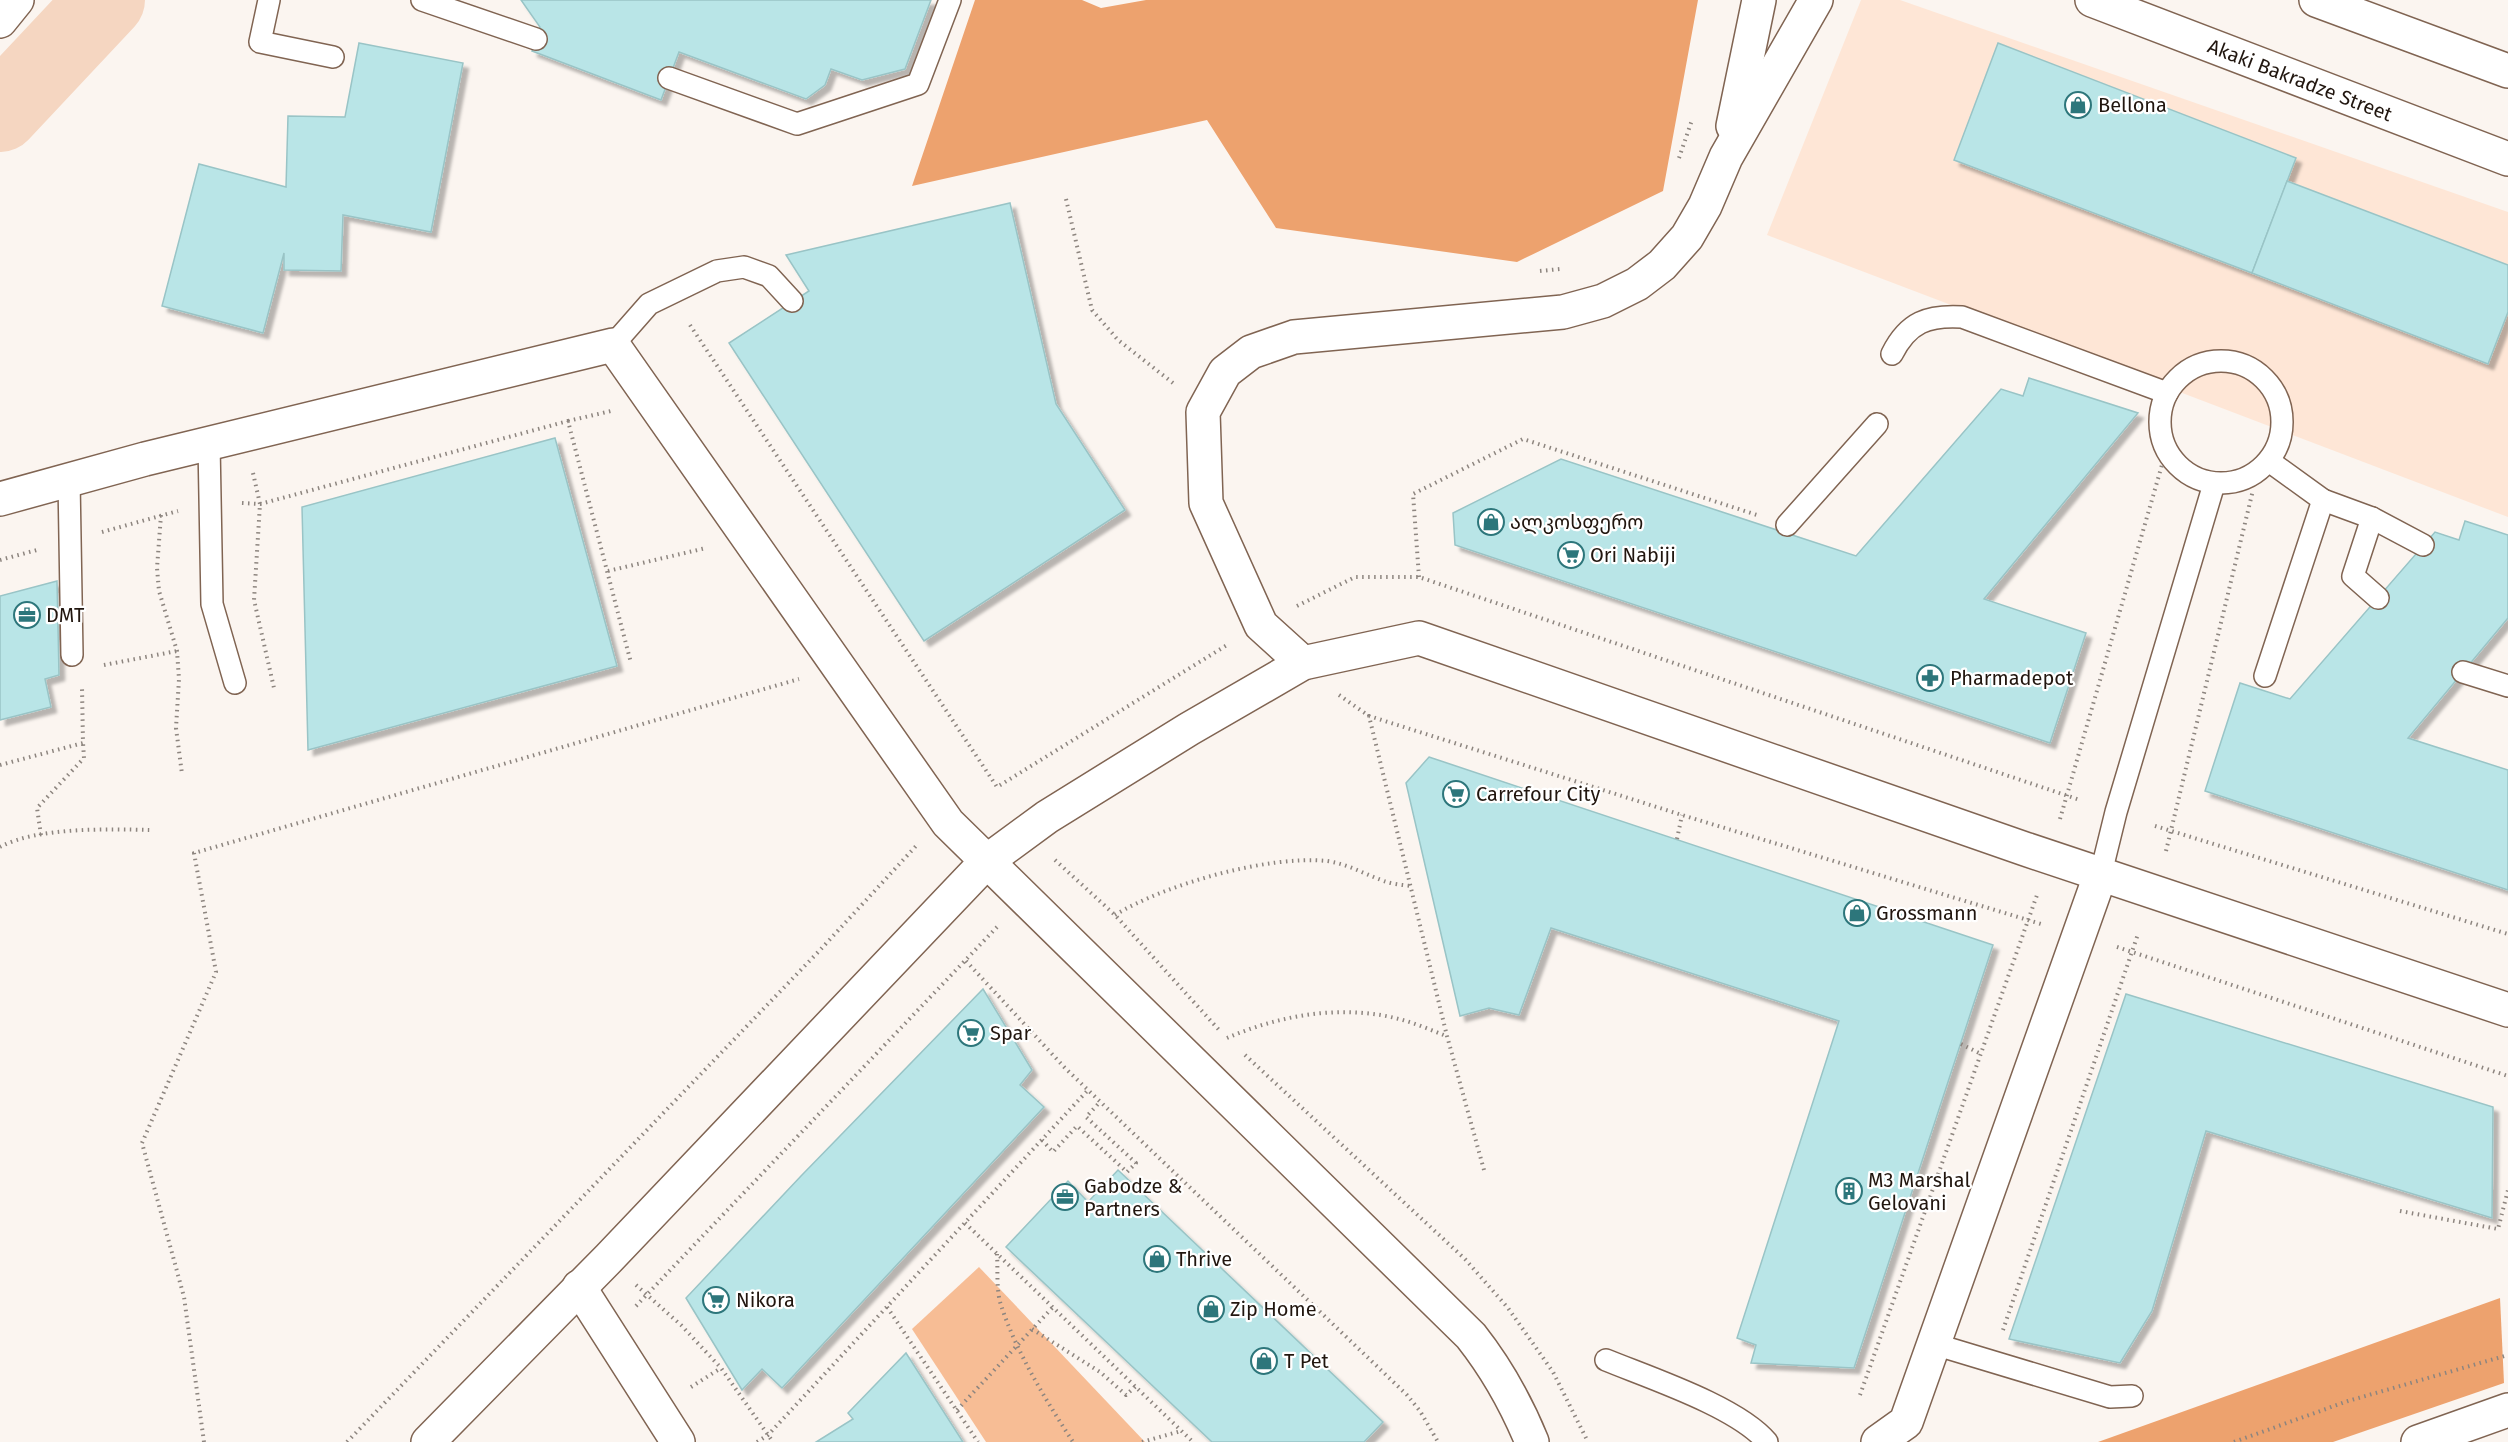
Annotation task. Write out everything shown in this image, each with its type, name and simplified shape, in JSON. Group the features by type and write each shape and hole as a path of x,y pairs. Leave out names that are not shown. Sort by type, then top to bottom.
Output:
{"main road":[{"path":"0,21 17,0"},
{"path":"1726,157 1759,0"},
{"path":"1303,663 1261,625 1206,503 1203,412 1226,372 1251,352 1294,337 1552,313 1603,301 1636,284 1662,265 1688,237 1705,206 1726,157 1816,0"},
{"name":"Akaki Bakradze Street","path":"2092,0 2508,159"},
{"path":"2316,0 2508,71"},
{"path":"0,499 209,444 613,345 948,823 1471,1336 1494,1366 1519,1409 1532,1442"},
{"path":"428,1442 987,861 1047,817 1189,729 1303,663 1419,638 2049,857 2508,1010"},
{"path":"1878,1442 1906,1422 2101,873"},
{"path":"579,1287 678,1442"},
{"path":"2418,1442 2508,1410"}],"lane":[{"path":"269,0 260,42 333,57"},
{"path":"422,0 536,39"},
{"path":"669,78 797,124 918,84 950,0"},
{"path":"613,345 649,304 717,271 744,267 769,276 792,301"},
{"path":"1892,354 1899,339 1909,329 1920,323 1934,316 1962,317 2167,393"},
{"path":"2234,362 2248,367 2272,388 2279,402 2283,417 2282,433 2277,448 2263,467 2245,480 2214,484 2194,478 2179,467 2166,451 2160,432 2160,412 2167,393 2176,380 2188,370 2202,363 2234,362"},
{"path":"1787,525 1877,424"},
{"path":"209,444 212,604 235,683"},
{"path":"2263,467 2323,500 2372,518 2423,545"},
{"path":"69,480 72,655"},
{"path":"2101,873 2116,812 2214,484"},
{"path":"2265,676 2323,500"},
{"path":"2372,518 2353,576 2378,598"},
{"path":"2463,672 2508,686"},
{"path":"1934,1344 2110,1397 2132,1396"},
{"path":"1606,1360 1726,1411 1761,1434 1767,1442"}],"path":[{"path":"1676,167 1694,114"},
{"path":"1066,199 1092,310 1118,340 1174,383"},
{"path":"1537,272 1571,268"},
{"path":"0,560 210,502 260,504 568,421 631,663"},
{"path":"245,435 260,504 254,600 274,688"},
{"path":"1419,577 1413,494 1523,439 1787,525"},
{"path":"1860,1395 2029,919 2166,451"},
{"path":"2166,851 2263,467"},
{"path":"161,515 157,568 159,591 177,651 179,679 176,728 182,774"},
{"path":"608,571 709,547"},
{"path":"93,667 177,651"},
{"path":"204,1442 184,1297 142,1143 216,972 194,853 799,679"},
{"path":"41,835 37,808 84,758 82,680"},
{"path":"1484,1170 1447,1036 1369,716 1682,815 2042,924"},
{"path":"0,765 83,743"},
{"path":"1677,839 1682,815"},
{"path":"2155,826 2508,934"},
{"path":"0,848 41,835 76,830 150,830"},
{"path":"347,1442 917,847"},
{"path":"1054,859 1115,915 1236,1046"},
{"path":"1115,915 1138,900 1177,885 1265,864 1299,860 1329,861 1385,882 1411,886"},
{"path":"631,1311 1000,924"},
{"path":"1992,1362 2138,934"},
{"path":"2113,946 2508,1076"},
{"path":"966,961 1065,1068 1407,1395 1438,1442"},
{"path":"1227,1038 1253,1027 1323,1012 1357,1012 1399,1019 1447,1036"},
{"path":"1961,1044 1981,1054"},
{"path":"1244,1054 1465,1259 1508,1308 1553,1372 1588,1442"},
{"path":"757,1442 768,1435 1088,1090"},
{"path":"1042,1140 1053,1152 1077,1126 1127,1172 1136,1163 1086,1117 1100,1102"},
{"path":"2400,1210 2498,1229 2508,1190"},
{"path":"965,1223 1193,1442"},
{"path":"997,1253 1000,1304 1053,1412 1073,1442"},
{"path":"630,1279 681,1325 721,1368 773,1442"},
{"path":"887,1306 978,1442"},
{"path":"957,1410 1053,1307"},
{"path":"1032,1329 1100,1372 1126,1395 1136,1386"},
{"path":"2234,1442 2348,1401 2508,1355"},
{"path":"1142,1442 1181,1431"}],"shaded area":[{"path":"975,0 1082,0 1101,8 1146,0 1698,0 1663,191 1517,262 1276,228 1207,120 912,186"},
{"path":"1861,0 1900,0 2508,212 2508,517 1767,235"},
{"path":"979,1267 1145,1442 986,1442 912,1329"},
{"path":"2500,1298 2504,1383 2333,1442 2098,1442"}],"building":[{"path":"521,0 931,0 905,69 862,80 831,69 825,85 806,99 679,52 661,100 532,51 540,27"},
{"path":"359,43 463,63 431,232 343,215 341,271 284,270 284,253 263,333 162,306 199,164 286,187 288,116 345,117"},
{"path":"1998,43 2296,158 2252,273 1954,160"},
{"path":"2287,181 2508,265 2508,312 2488,364 2252,273"},
{"path":"1010,203 1056,404 1125,510 924,641 729,343 809,291 786,255"},
{"path":"2029,378 2138,413 1984,599 2086,633 2050,743 1455,545 1453,513 1561,459 1856,556 2001,389 2023,396"},
{"path":"555,438 617,666 308,750 302,507"},
{"path":"2465,521 2508,535 2508,618 2408,738 2508,770 2508,890 2205,791 2240,683 2290,699 2435,532 2459,540"},
{"path":"57,581 59,675 45,679 51,707 0,720 0,596"},
{"name":"M3 Marshal Gelovani","path":"1429,757 1993,945 1854,1368 1751,1363 1756,1345 1737,1338 1839,1021 1551,928 1519,1015 1489,1008 1460,1016 1406,783"},
{"path":"983,989 1032,1070 1020,1085 1044,1107 782,1388 762,1369 742,1390 686,1298"},
{"path":"2126,994 2493,1107 2492,1218 2206,1131 2152,1311 2120,1363 2009,1339"},
{"path":"1118,1170 1383,1422 1364,1442 1212,1442 1006,1247 1068,1181 1088,1202"},
{"path":"906,1353 963,1442 816,1442 853,1419 848,1413"}],"waterway":[{"path":"0,113 106,0"}],"place":[{"name":"Bellona","path":"2078,105"},
{"name":"ალკოსფერო","path":"1491,522"},
{"name":"Ori Nabiji","path":"1571,555"},
{"name":"DMT","path":"27,615"},
{"name":"Pharmadepot","path":"1930,678"},
{"name":"Carrefour City","path":"1456,794"},
{"name":"Grossmann","path":"1857,913"},
{"name":"Spar","path":"971,1033"},
{"name":"M3 Marshal Gelovani","path":"1849,1191"},
{"name":"Gabodze & Partners","path":"1065,1197"},
{"name":"Thrive","path":"1157,1259"},
{"name":"Nikora","path":"716,1300"},
{"name":"Zip Home","path":"1211,1309"},
{"name":"T Pet","path":"1264,1361"}]}
